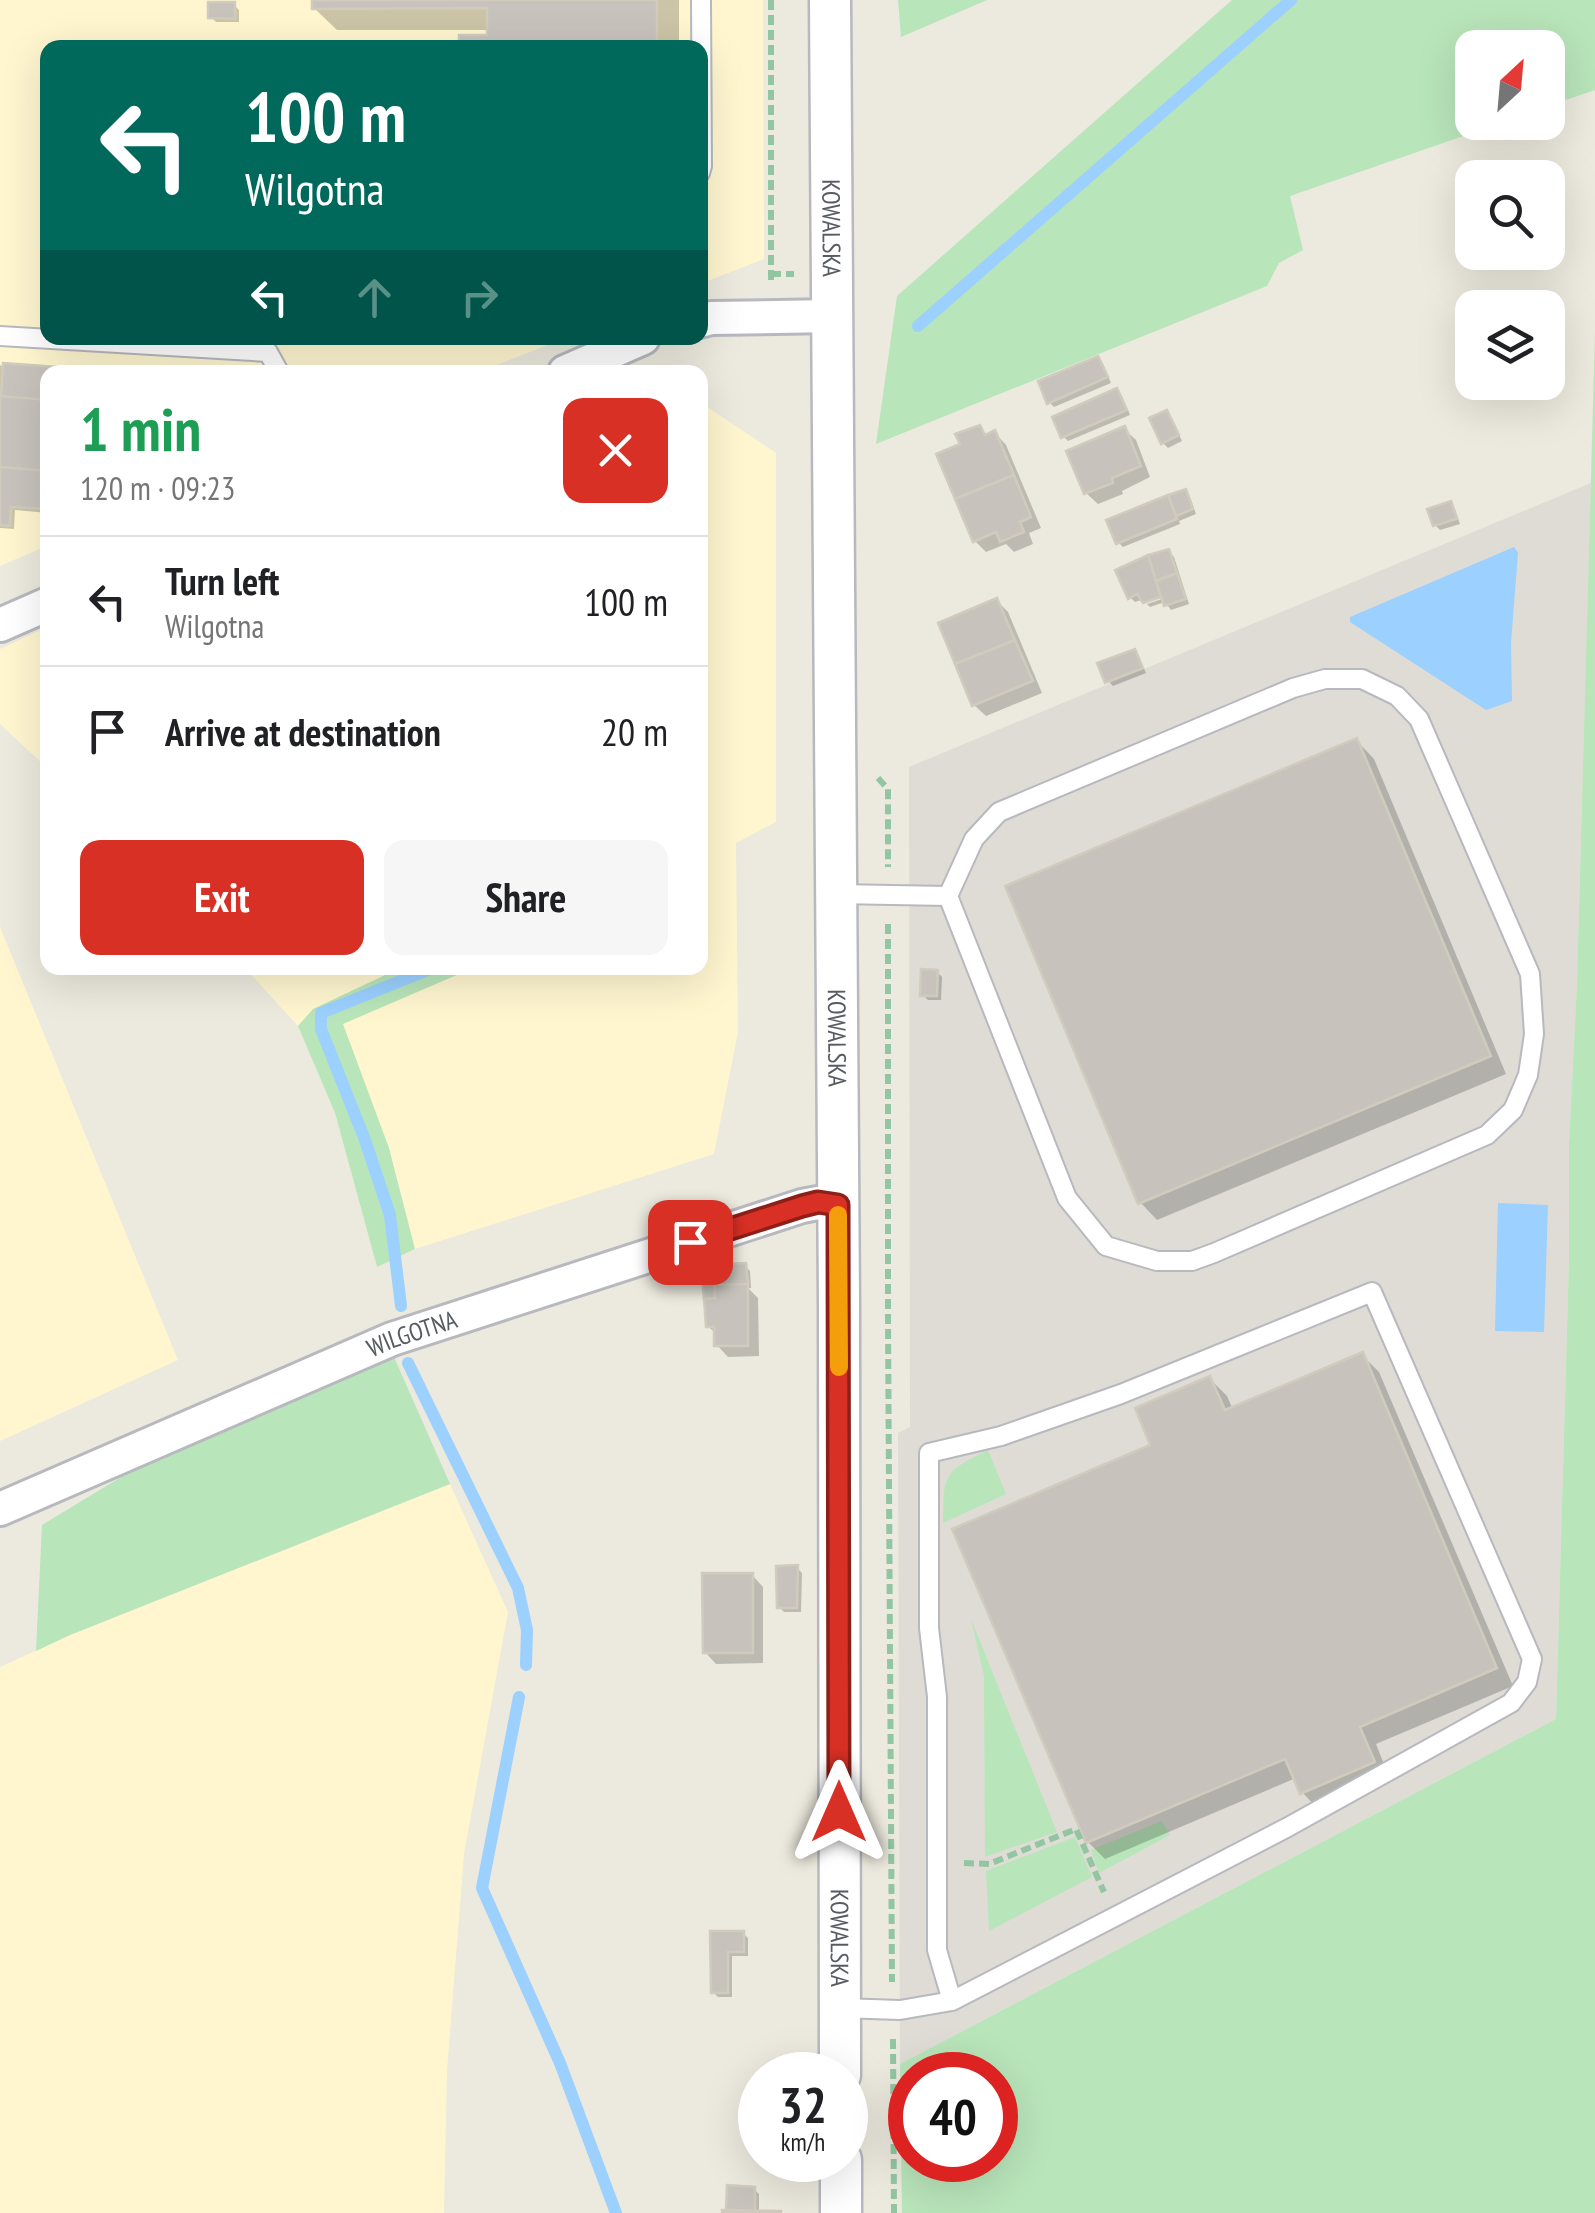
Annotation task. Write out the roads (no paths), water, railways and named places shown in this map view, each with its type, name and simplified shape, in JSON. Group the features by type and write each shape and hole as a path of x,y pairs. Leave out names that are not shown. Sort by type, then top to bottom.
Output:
{"street":[{"name":"KOWALSKA","path":"830,0 840,2052"},
{"path":"708,319 833,316"},
{"path":"581,365 626,345"},
{"path":"0,625 40,608"},
{"name":"WILGOTNA","path":"0,1509 392,1339 802,1206 818,1202 838,1205"},
{"path":"841,2182 841,2213"}],"lane":[{"path":"701,0 701,40"},
{"path":"0,336 40,338"},
{"path":"151,345 268,352 275,365"},
{"path":"1325,678 1362,679 1397,696 1419,720 1530,974 1534,1034 1528,1075 1513,1110 1486,1135 1214,1254 1192,1261 1157,1262 1106,1246 1066,1198 948,896 974,838 998,812 1293,688 1325,678"},
{"path":"836,894 948,896"},
{"path":"839,2008 893,2010 952,2002 1288,1827 1511,1703 1527,1682 1532,1659 1372,1292 1122,1394 1000,1436 930,1453 928,1628 938,1697 937,1950 952,2002"}],"water":[{"path":"1514,547 1518,553 1511,643 1512,701 1486,710 1350,622 1350,617"},
{"path":"1498,1203 1548,1205 1544,1332 1495,1331"}],"waterway":[{"path":"918,326 1291,0"},
{"path":"401,1306 390,1215 321,1029 321,1013 416,975"},
{"path":"408,1363 518,1588 527,1630 526,1665"},
{"path":"519,1697 482,1888 560,2063 616,2213"}]}
